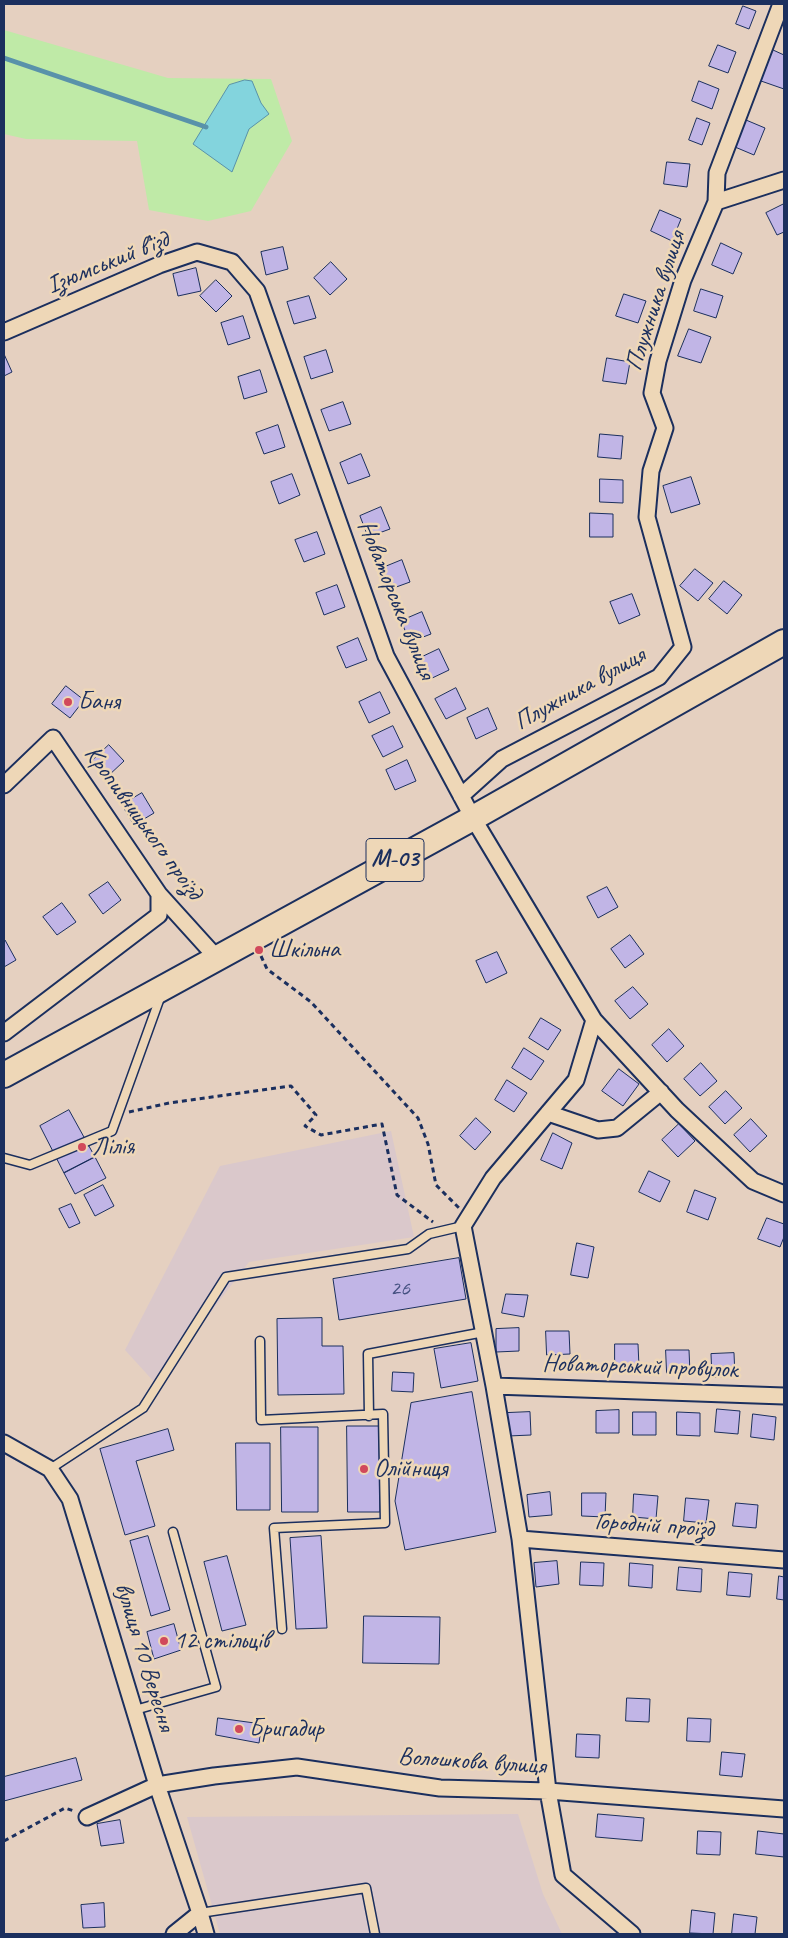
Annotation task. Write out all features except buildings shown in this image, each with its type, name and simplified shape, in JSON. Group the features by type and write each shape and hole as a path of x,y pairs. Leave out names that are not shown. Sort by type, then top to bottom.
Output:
{"highway":[{"name":"М-03","path":"4,1075 216,957 473,818 784,642"}],"street":[{"name":"Плужника вулиця","path":"460,796 502,759 659,677 683,647 647,517 650,471 664,428 652,393 658,361 684,280 716,202 717,173 781,4"},
{"path":"716,202 784,180"},
{"name":"Ізюмський в’їзд","path":"4,332 159,266 197,252 232,262"},
{"name":"Новаторська вулиця","path":"232,262 257,291 386,656 473,818 594,1020 677,1110 753,1181 784,1194"},
{"name":"Кропивницького проїзд","path":"4,786 53,738 159,894 216,957"},
{"path":"4,1033 159,915 159,894"},
{"path":"594,1020 576,1080 493,1178 466,1222 520,1539 548,1791 563,1875 632,1934"},
{"path":"548,1114 598,1130 617,1128 661,1092"},
{"name":"Новаторський провулок","path":"494,1386 784,1396"},
{"name":"вулиця 10 Вересня","path":"4,1443 50,1469 70,1499 157,1785 206,1934"},
{"name":"Городній проїзд","path":"520,1539 784,1560"},
{"name":"Волошкова вулиця","path":"87,1817 157,1785 214,1776 297,1767 440,1788 548,1791 784,1809"},
{"path":"174,1934 200,1913"}],"lane":[{"path":"4,1158 30,1165 112,1131 164,986"},
{"path":"50,1469 143,1408 226,1277 408,1249 429,1234 444,1231 466,1222"},
{"path":"369,1416 368,1354 484,1332"},
{"path":"260,1341 262,1420 383,1414 386,1523 274,1528 282,1629"},
{"path":"135,1710 216,1687 173,1532"},
{"path":"200,1913 366,1888 375,1934"}],"path":[{"path":"261,956 267,969 311,1002 418,1118 428,1144 436,1185 466,1222"},
{"path":"118,1114 169,1103 291,1086 316,1115 305,1126 321,1135 382,1124 398,1195 444,1231"},
{"path":"4,1841 65,1808 87,1817"}],"shaded area":[{"path":"391,1131 414,1237 249,1262 156,1384 125,1350 220,1166"},
{"path":"518,1814 543,1894 562,1934 220,1934 187,1817"}],"green space":[{"path":"4,30 168,78 271,79 292,141 251,211 208,221 149,210 137,141 26,139 4,134"}],"water":[{"path":"245,80 252,81 261,103 269,114 249,129 232,172 193,144 229,85"}],"waterway":[{"path":"4,58 206,127"}],"place":[{"name":"Баня","path":"68,702"},
{"name":"Шкільна","path":"259,950"},
{"name":"Лілія","path":"82,1147"},
{"name":"Олійниця","path":"364,1469"},
{"name":"12 стільців","path":"164,1641"},
{"name":"Бригадир","path":"239,1729"}]}
